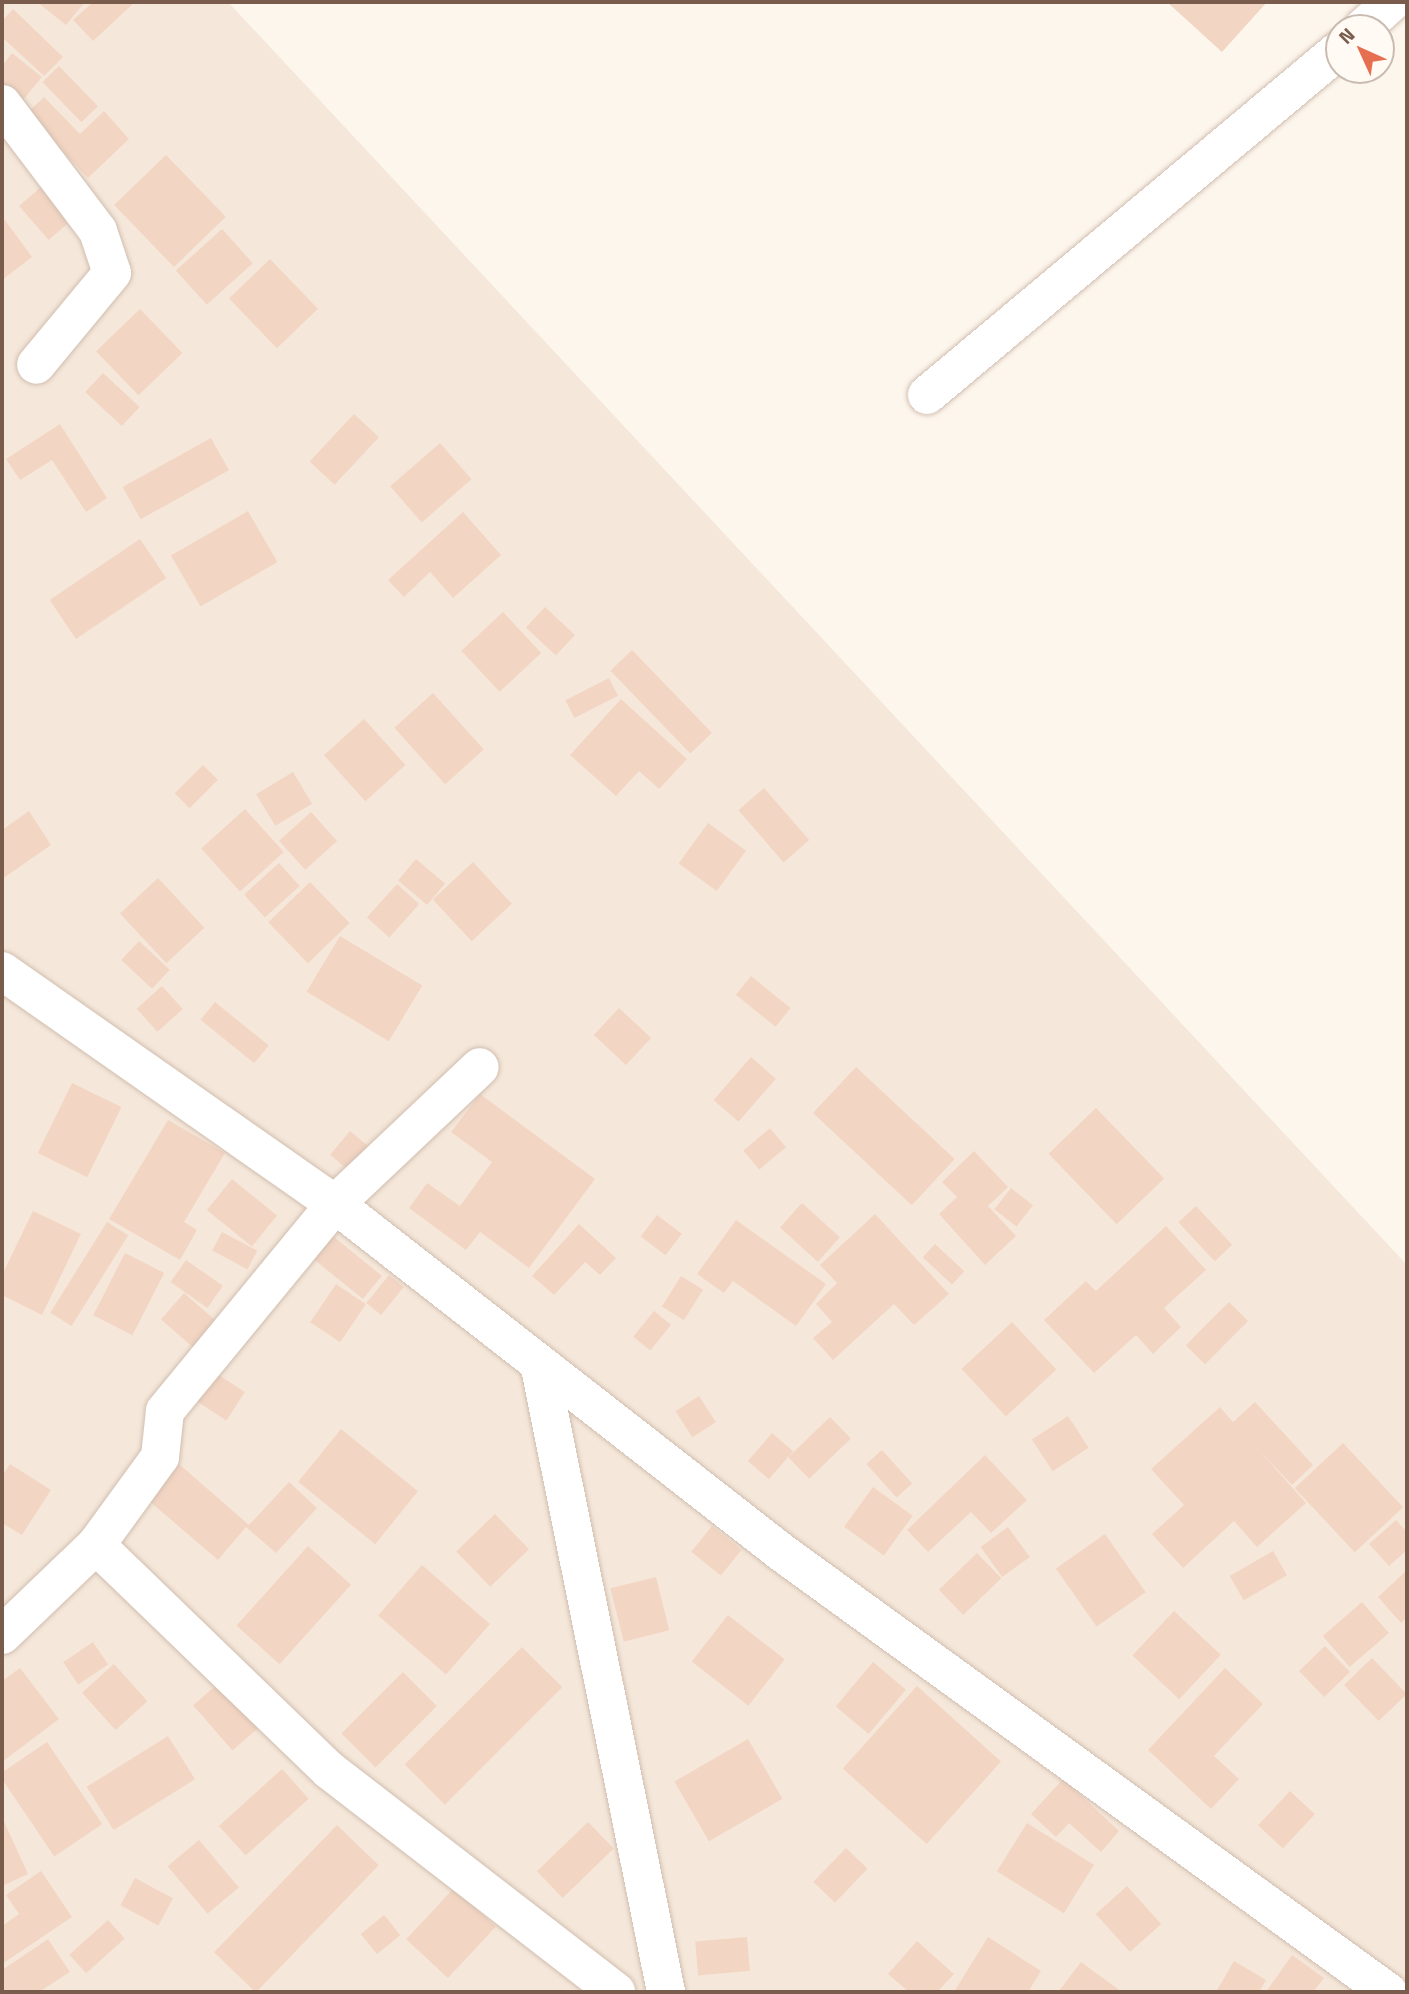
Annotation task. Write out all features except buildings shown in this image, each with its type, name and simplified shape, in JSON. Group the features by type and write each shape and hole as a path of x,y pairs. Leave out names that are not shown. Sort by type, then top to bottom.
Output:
{"street":[{"path":"1379,14 1392,2"},
{"path":"928,395 1325,62"},
{"path":"2,104 98,230 112,273 36,365"},
{"path":"2,971 335,1204 540,1368 781,1552 1388,1992"},
{"path":"2,1635 96,1545 160,1458 165,1411 335,1204 480,1067"},
{"path":"540,1368 666,1992"},
{"path":"96,1545 329,1770 616,1992"}],"shaded area":[{"path":"2,2 228,2 1407,1265 1407,1992 2,1992"}]}
